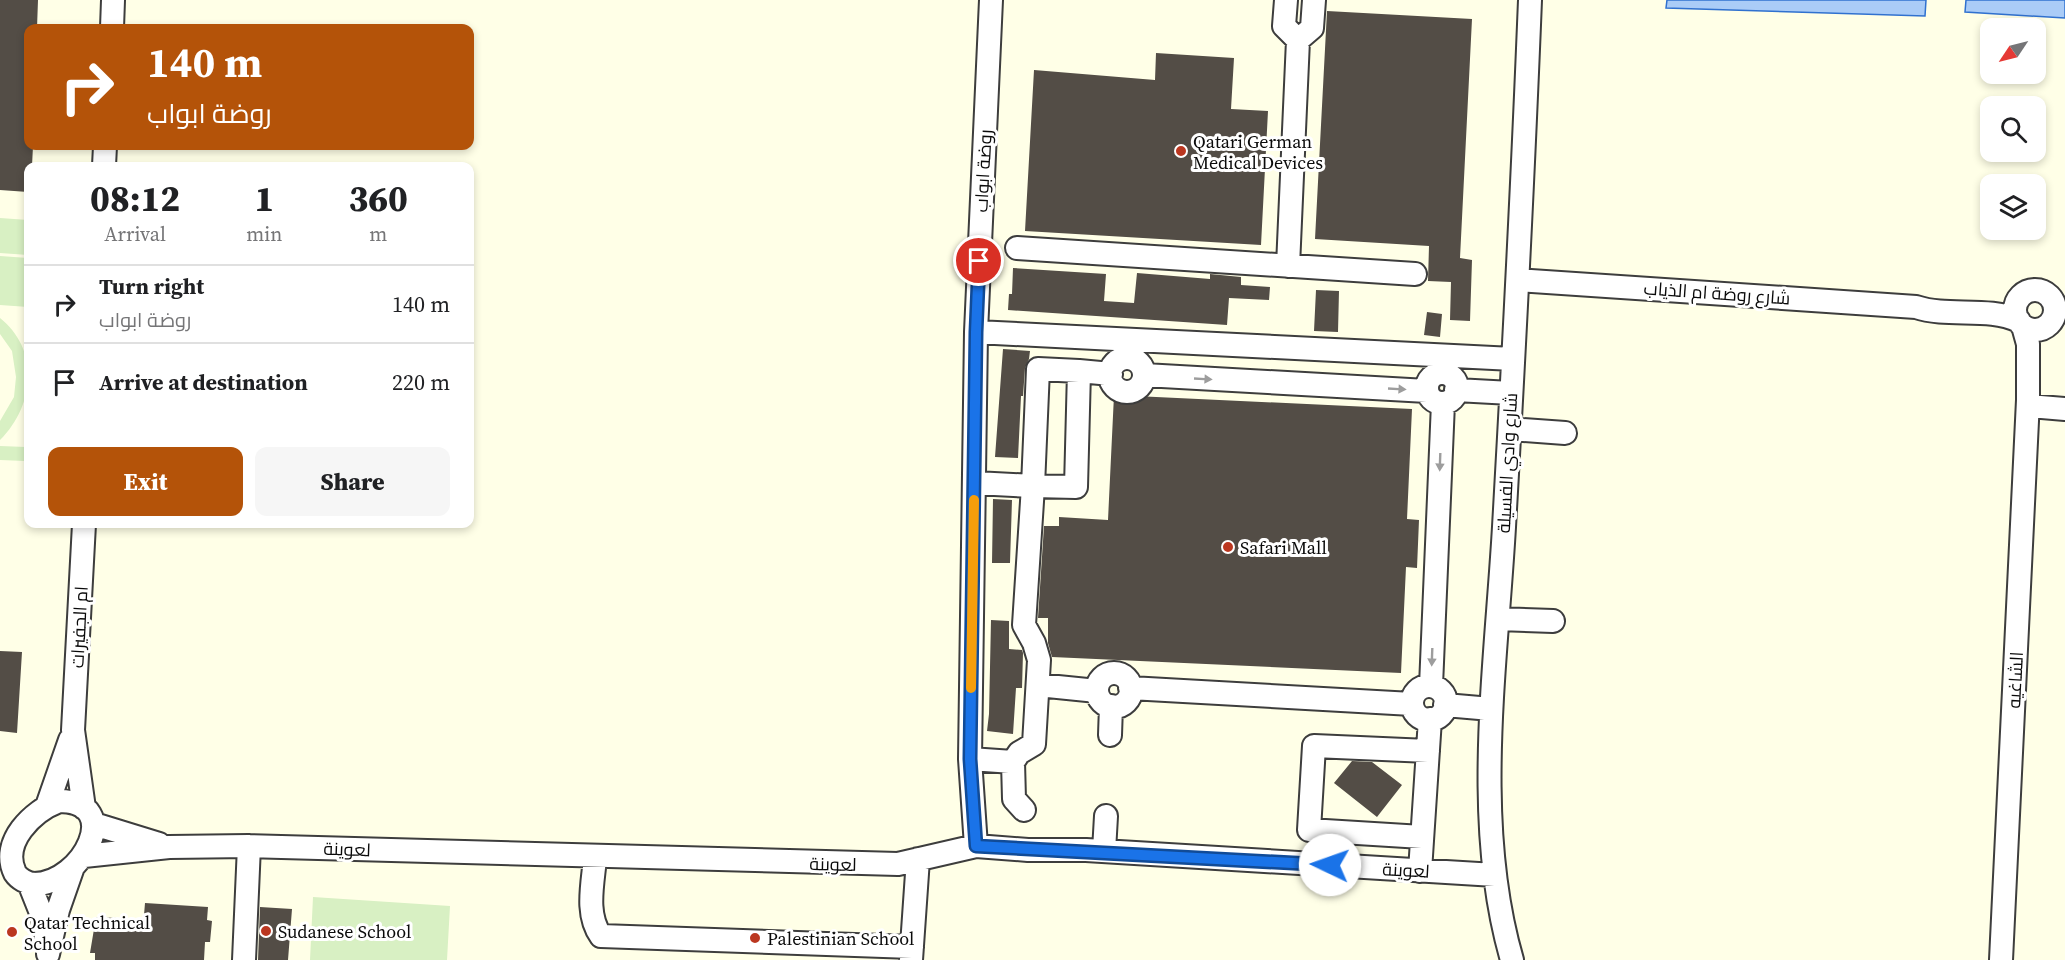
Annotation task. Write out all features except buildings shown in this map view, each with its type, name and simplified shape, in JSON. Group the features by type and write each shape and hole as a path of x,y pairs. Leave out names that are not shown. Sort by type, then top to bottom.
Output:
{"street":[{"path":"112,24 113,0"},
{"name":"روضة ابواب","path":"976,846 970,759 976,332 991,0"},
{"path":"1286,0 1284,26 1298,40"},
{"path":"1288,266 1298,40 1312,27 1314,0"},
{"name":"شارع وادي الفسيلة","path":"1512,960 1502,925 1495,875 1490,790 1491,709 1510,429 1530,0"},
{"path":"1017,248 1415,274"},
{"name":"شارع روضة ام الذياب","path":"1518,280 1916,307 1932,311 2003,315 2021,323"},
{"path":"2033,291 2055,295 2053,302 2056,318 2034,330 2021,323 2015,308 2021,296 2033,291"},
{"name":"شارع روضة ام الذياب","path":"1916,307 1941,301 1996,304 2021,296"},
{"name":"الشاغيه","path":"2028,403 2037,388 2041,344 2056,318"},
{"name":"الشاغيه","path":"2001,960 2028,403 2026,392 2028,344 2021,323"},
{"path":"976,332 1122,357 1442,382 1511,393"},
{"path":"1024,810 1014,799 1013,762 1019,753 1034,744 1038,685 1039,660 1034,643 1024,624 1038,369 1079,371 1122,357 1141,365 1144,375 1139,388 1126,392 1113,385 1122,357"},
{"path":"1144,375 1442,382 1512,359"},
{"path":"975,483 1076,487 1079,371"},
{"path":"1431,686 1442,382"},
{"path":"2028,403 2065,409"},
{"path":"1510,429 1565,433"},
{"name":"ام الجفيرات","path":"84,528 73,730 89,816"},
{"path":"1498,619 1553,621"},
{"path":"1110,735 1101,679 1112,673 1124,677 1130,688 1412,704"},
{"path":"1038,685 1104,699"},
{"path":"1412,704 1418,690 1431,686 1442,693 1428,751 1420,871"},
{"path":"1412,704 1420,717 1438,712 1491,709"},
{"name":"ام الجفيرات","path":"47,806 73,730"},
{"path":"1422,837 1309,830 1314,746 1428,751"},
{"path":"970,759 1013,762"},
{"path":"16,876 52,882 78,861 91,844 89,816 76,803 59,801 47,806 7,841 10,864 16,876 43,918 48,957"},
{"name":"لعوينة","path":"89,816 169,847"},
{"path":"1104,851 1106,816"},
{"path":"244,960 249,846"},
{"name":"لعوينة","path":"78,861 169,847 249,846 595,858 898,864 976,846 1104,851 1495,875"},
{"path":"595,858 591,908 594,927 601,936 912,954 918,859"},
{"path":"48,957 58,910 78,861"},
{"name":"شارع وادي الفسيلة","path":"1500,960 1502,925"}],"green space":[{"path":"0,218 24,220 24,255 0,253"},
{"path":"0,256 24,258 24,307 0,305"},
{"path":"0,318 13,331 22,346 24,400 12,426 0,440 0,421 14,397 16,377 12,351 0,334"},
{"path":"0,446 24,447 24,461 0,460"},
{"path":"313,897 450,906 447,960 310,960"}],"water":[{"path":"1667,0 1926,0 1925,16 1666,8"},
{"path":"1966,0 2065,0 2065,18 1965,12"}],"slow traffic":[{"path":"971,688 974,500"}],"place":[{"name":"Qatari German Medical Devices","path":"1181,151"},
{"name":"Safari Mall","path":"1228,547"},
{"name":"Sudanese School","path":"266,931"},
{"name":"Qatar Technical School","path":"12,932"},
{"name":"Palestinian School","path":"755,938"}],"route":[{"path":"979,261 970,759 976,846 1028,850 1086,850 1330,865"}]}
